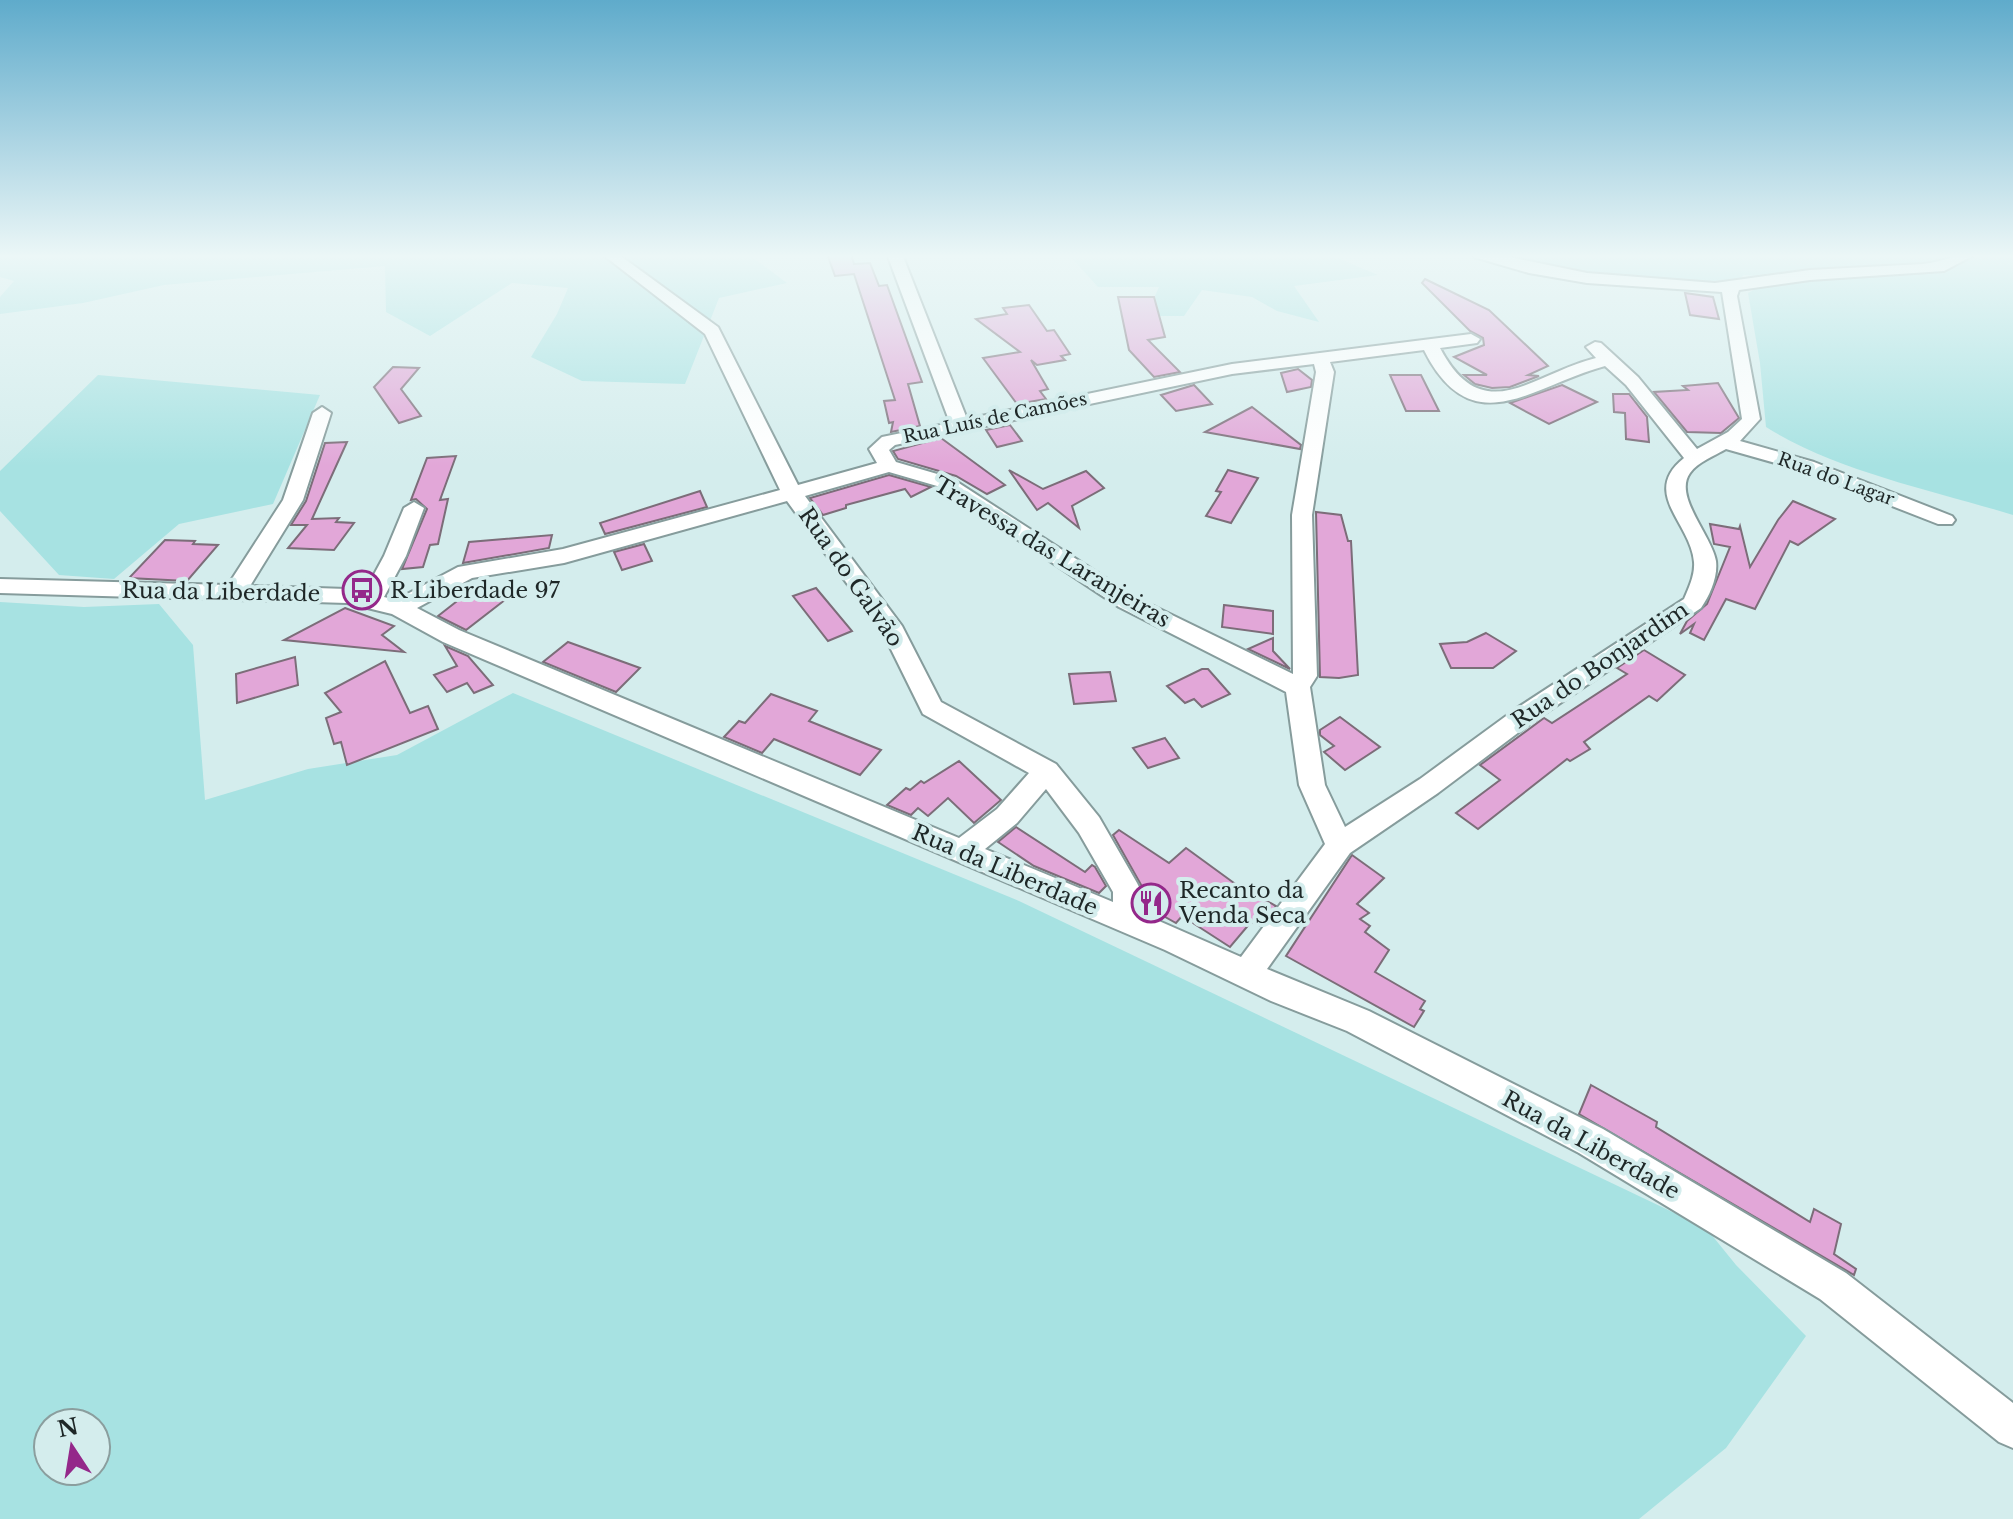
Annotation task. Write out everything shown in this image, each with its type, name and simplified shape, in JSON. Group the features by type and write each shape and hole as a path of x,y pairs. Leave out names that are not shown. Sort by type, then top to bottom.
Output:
{"street":[{"name":"Rua do Galvão","path":"704,325 712,331 792,493 894,631 932,708 1047,771 1089,825 1127,891 1129,922"},
{"path":"922,325 960,424"},
{"name":"Rua do Bonjardim","path":"1246,974 1340,845 1429,786 1526,714 1678,616 1693,603 1704,578 1705,558 1675,492 1679,475 1696,460 1743,432 1751,419 1734,325"},
{"name":"Rua Luís de Camões","path":"385,605 466,572 564,556 889,466 879,449 889,441 1232,369 1471,339"},
{"path":"1429,344 1451,381 1467,392 1487,397 1511,397 1590,363 1608,360"},
{"path":"1593,344 1632,381 1696,460"},
{"path":"1320,357 1325,372 1302,515 1305,676 1298,687 1312,785 1340,845"},
{"path":"236,591 293,500 322,413"},
{"name":"Rua do Lagar","path":"1726,443 1807,466 1945,520"},
{"name":"Travessa das Laranjeiras","path":"889,466 944,482 1127,602 1298,687"},
{"path":"385,605 395,556 414,508"},
{"name":"Rua da Liberdade","path":"0,586 347,596 385,605 451,636 1358,1021 1605,1149 1833,1286 2013,1428"},
{"path":"961,852 1007,816 1047,771"}],"shaded area":[{"path":"410,325 447,325 430,336"},
{"path":"550,325 708,325 685,384 582,381 531,357"},
{"path":"1753,325 2013,325 2013,515 1855,468 1794,443 1766,427"},
{"path":"98,375 320,395 273,504 179,524 114,579 59,575 0,511 0,471"},
{"path":"0,602 84,607 159,604 193,645 205,800 308,769 397,755 513,693 1019,901 1706,1228 1736,1265 1806,1336 1726,1448 1639,1519 0,1519"}],"building":[{"path":"871,325 901,325 922,382 908,384 920,426 891,432 893,422 889,423 884,401 895,400"},
{"path":"984,325 1043,325 1047,331 1054,330 1070,354 1061,356 1065,360 1037,365 1031,360 1048,389 1040,391 1046,399 1017,404 983,358 1020,352"},
{"path":"1124,325 1162,325 1165,337 1148,340 1180,372 1154,377 1129,350"},
{"path":"1464,325 1505,325 1548,366 1528,375 1539,376 1510,387 1492,388 1475,384 1464,375 1487,375 1454,357 1484,345 1483,338"},
{"path":"393,367 419,368 401,389 421,416 399,423 374,387"},
{"path":"1298,369 1312,380 1311,387 1287,392 1281,373"},
{"path":"1390,375 1421,375 1439,411 1406,411"},
{"path":"1718,383 1739,418 1721,433 1687,432 1654,392 1688,390 1683,386"},
{"path":"1194,385 1212,404 1176,411 1161,395"},
{"path":"1562,385 1597,402 1549,424 1510,403"},
{"path":"1613,394 1629,394 1647,417 1649,442 1626,439 1625,413 1614,412"},
{"path":"1252,407 1301,445 1300,449 1205,432"},
{"path":"1010,425 1022,441 997,447 986,430"},
{"path":"941,438 1005,485 987,494 956,476 898,459 893,451"},
{"path":"347,442 312,519 339,518 336,522 354,523 334,550 288,548 307,525 291,525 306,501 325,443"},
{"path":"456,456 440,500 448,499 438,544 430,545 423,567 402,569 427,509 416,499 411,500 427,458"},
{"path":"1009,470 1043,489 1086,471 1104,488 1072,506 1079,528 1048,503 1037,510"},
{"path":"1228,470 1258,478 1231,523 1206,516 1221,492 1216,491"},
{"path":"889,475 931,487 911,497 905,489 846,505 846,508 823,515 810,498"},
{"path":"700,491 707,507 605,534 600,523"},
{"path":"1793,501 1835,519 1798,545 1790,541 1755,609 1726,599 1704,640 1690,633 1694,624 1680,634 1687,621 1707,604 1730,547 1714,544 1710,524 1739,529 1740,526 1750,567"},
{"path":"1316,512 1341,515 1348,541 1351,541 1358,675 1320,677"},
{"path":"552,535 549,548 463,563 469,542"},
{"path":"165,540 218,545 187,581 129,578"},
{"path":"644,544 652,561 622,570 614,552"},
{"path":"479,584 510,596 466,630 438,616"},
{"path":"816,588 852,631 828,641 793,596"},
{"path":"1224,605 1273,611 1273,634 1222,627"},
{"path":"345,608 394,626 382,635 404,652 284,640"},
{"path":"1486,633 1516,651 1493,668 1451,668 1440,644 1467,642"},
{"path":"1273,638 1273,651 1290,669 1248,649"},
{"path":"568,642 640,668 616,692 543,662"},
{"path":"445,646 468,656 493,685 474,693 467,683 447,692 434,675 457,666"},
{"path":"1644,650 1685,675 1657,701 1649,696 1584,742 1590,749 1570,761 1567,759 1478,829 1456,813 1500,780 1480,765 1544,718 1552,723 1627,674 1617,668"},
{"path":"295,657 298,685 237,703 236,674"},
{"path":"385,661 410,713 428,706 438,729 347,765 341,742 334,744 326,718 341,712 325,693"},
{"path":"1208,669 1230,694 1202,707 1194,699 1185,703 1167,686"},
{"path":"1110,672 1116,701 1074,704 1069,674"},
{"path":"771,694 817,711 809,721 881,750 860,775 774,739 762,753 724,737 739,721 745,723"},
{"path":"1340,717 1380,747 1345,770 1324,752 1334,746 1320,735 1320,730"},
{"path":"1165,738 1179,758 1148,768 1133,748"},
{"path":"959,761 1001,800 974,823 948,798 928,816 918,808 911,815 887,805 906,788 910,790 921,781 924,783"},
{"path":"1016,827 1085,872 1092,865 1106,886 1099,893 1034,866 998,842"},
{"path":"1119,830 1169,863 1186,848 1234,883 1276,906 1261,926 1251,922 1230,947 1182,916 1176,923 1151,909 1145,901 1144,890 1113,835"},
{"path":"1352,855 1384,878 1357,904 1369,913 1360,919 1370,926 1365,932 1389,950 1375,972 1425,1001 1420,1009 1424,1011 1414,1027 1286,956"},
{"path":"1591,1085 1657,1122 1656,1127 1810,1222 1814,1209 1841,1224 1834,1254 1856,1269 1854,1275 1579,1114"}],"place":[{"name":"R Liberdade 97","path":"362,590"},
{"name":"Recanto da Venda Seca","path":"1151,903"}]}
